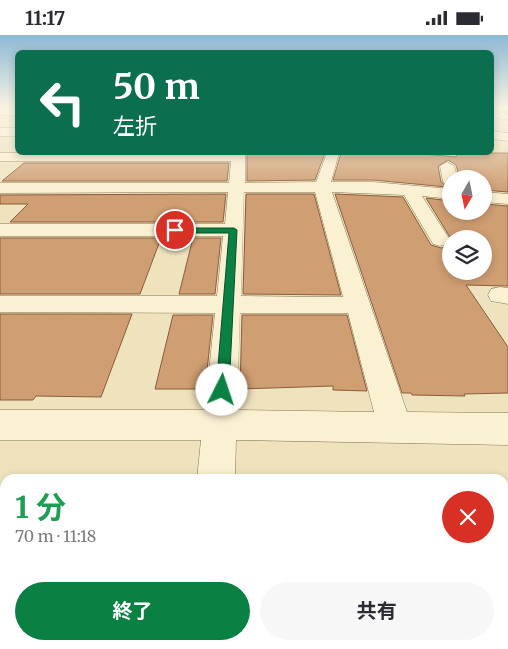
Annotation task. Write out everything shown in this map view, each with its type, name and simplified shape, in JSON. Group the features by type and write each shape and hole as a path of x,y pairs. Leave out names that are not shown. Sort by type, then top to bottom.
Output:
{"street":[{"path":"0,153 15,142"},
{"path":"0,157 238,155 216,474"},
{"path":"332,155 322,187 396,427"},
{"path":"447,166 448,170"},
{"path":"0,188 373,187 442,193"},
{"path":"410,190 440,240"},
{"path":"492,198 508,199"},
{"path":"0,230 234,230"},
{"path":"0,304 358,305"},
{"path":"0,425 220,425 508,429"}],"building":[{"path":"508,153 508,192 492,191 492,170 457,170 456,165 448,160 438,166 442,187 373,180 333,180 340,155 434,155 456,157 456,155"},
{"path":"247,155 324,155 315,180 247,181"},
{"path":"24,163 229,163 227,181 2,181"},
{"path":"226,194 223,222 10,222 28,204 0,204 0,195"},
{"path":"246,194 314,194 341,295 243,294"},
{"path":"335,194 403,197 431,245 442,248 442,280 492,280 492,230 446,230 426,198 442,200 442,220 492,220 492,205 508,206 508,286 466,285 508,347 508,393 464,394 465,396 412,395 411,393 402,393"},
{"path":"0,238 161,238 140,294 0,294"},
{"path":"193,238 221,238 215,294 179,294"},
{"path":"0,314 132,314 101,397 36,396 33,400 0,400"},
{"path":"173,315 213,315 205,389 155,389"},
{"path":"242,315 347,315 367,391 333,390 333,386 240,389"}],"route":[{"path":"175,230 234,230 222,390"}]}
